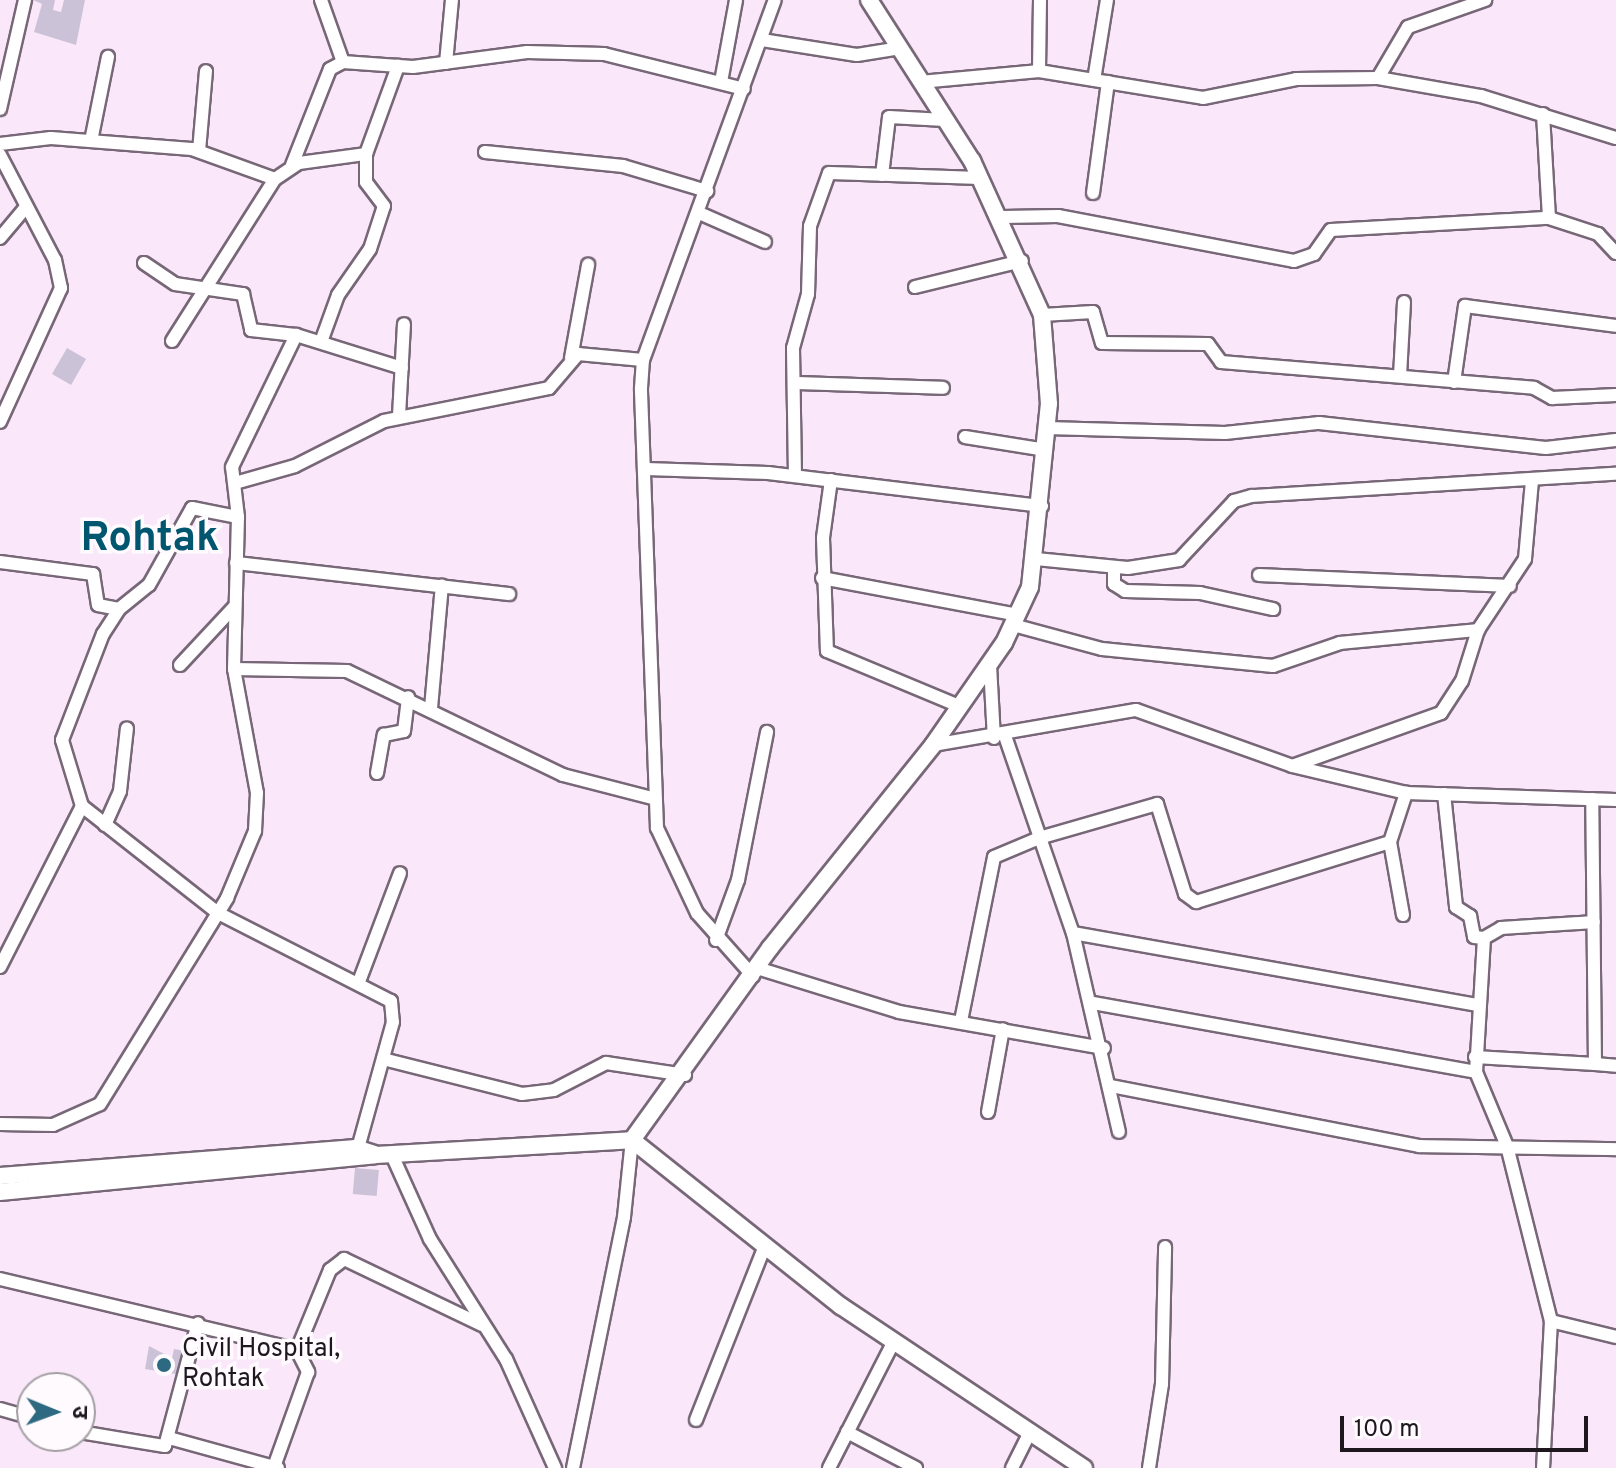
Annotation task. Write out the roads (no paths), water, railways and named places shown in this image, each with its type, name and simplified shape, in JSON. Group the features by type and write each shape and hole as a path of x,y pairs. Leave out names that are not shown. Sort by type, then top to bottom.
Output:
{"street":[{"path":"0,109 25,0"},
{"path":"321,0 343,62"},
{"path":"446,63 452,0"},
{"path":"721,82 736,0"},
{"path":"775,0 643,360 652,798 673,866 716,940 755,972 899,1012 1104,1048"},
{"path":"573,1468 624,1217 632,1140 685,1075 755,972 933,745 990,665 1015,620 1036,559 1047,428 1042,315 1003,217 869,0"},
{"path":"1039,71 1040,0"},
{"path":"1094,80 1107,0"},
{"path":"1378,78 1408,27 1485,0"},
{"path":"0,39 16,42"},
{"path":"762,40 857,55 900,48"},
{"path":"172,341 275,179 292,165 330,69 343,62 398,66 527,52 604,54 744,89"},
{"path":"91,141 108,57"},
{"path":"321,342 338,295 370,249 384,206 366,182 366,154 398,66"},
{"path":"199,151 206,71"},
{"path":"920,82 1039,71 1203,98 1296,79 1378,78 1543,114 1616,138"},
{"path":"1093,193 1108,82"},
{"path":"1543,114 1549,218"},
{"path":"882,175 889,117 945,120"},
{"path":"0,144 91,141 199,151 275,179"},
{"path":"485,152 623,166 707,191"},
{"path":"292,165 366,154"},
{"path":"0,155 61,288 0,422"},
{"path":"795,476 796,383 810,226 827,177 834,171 981,178"},
{"path":"0,238 26,207"},
{"path":"699,213 765,242"},
{"path":"1003,217 1058,216 1294,261 1314,254 1331,230 1549,218 1598,234 1616,253"},
{"path":"915,287 1022,261"},
{"path":"144,263 202,291 243,294 247,328 296,335 402,368"},
{"path":"235,483 295,466 399,416 549,388 571,358 588,265"},
{"path":"1400,376 1404,302"},
{"path":"1454,382 1465,306 1616,326"},
{"path":"1042,315 1093,312 1102,343 1208,344 1217,362 1534,388 1552,398 1616,395"},
{"path":"399,416 404,324"},
{"path":"0,1124 53,1125 100,1104 218,913 258,814 234,669 238,517 235,483 239,443 296,335"},
{"path":"571,358 585,352 643,360"},
{"path":"796,383 943,388"},
{"path":"1047,428 1225,433 1319,423 1546,448 1616,440"},
{"path":"965,437 1046,450"},
{"path":"646,469 795,476 1042,506"},
{"path":"1036,559 1114,568 1179,560 1243,497 1616,474"},
{"path":"831,480 822,578 827,651 959,706"},
{"path":"1292,766 1441,713 1462,681 1478,630 1510,586 1531,545 1532,480"},
{"path":"238,517 192,508 149,585 119,609 65,718 66,764 82,806 218,913 360,979 394,1010 356,1154"},
{"path":"0,562 93,574 98,605 119,609"},
{"path":"236,563 509,594"},
{"path":"1114,568 1114,584 1125,591 1200,593 1273,609"},
{"path":"1259,575 1510,586"},
{"path":"822,578 1015,620 1102,649 1273,666 1340,643 1478,630"},
{"path":"431,708 442,585"},
{"path":"180,665 235,606"},
{"path":"990,665 1000,737 1073,933 1104,1048 1119,1132"},
{"path":"234,669 347,671 431,708 563,775 652,798"},
{"path":"377,773 384,735 404,731 408,697"},
{"path":"933,745 1000,737 1136,710 1292,766 1406,793 1616,800"},
{"path":"105,825 120,791 127,728"},
{"path":"716,940 738,880 767,732"},
{"path":"1403,915 1390,842 1406,793"},
{"path":"1444,794 1456,907 1470,916 1474,937 1484,938 1501,928 1594,922"},
{"path":"1592,799 1595,1064"},
{"path":"961,1021 994,857 1039,838 1157,804 1185,894 1196,902 1390,842"},
{"path":"0,967 82,806"},
{"path":"360,979 400,873"},
{"path":"1073,933 1477,1005"},
{"path":"1484,938 1477,1005 1476,1072 1507,1146 1551,1321 1543,1468"},
{"path":"1093,1003 1476,1072"},
{"path":"988,1112 1003,1029"},
{"path":"1475,1057 1616,1066"},
{"path":"383,1059 522,1094 554,1090 606,1063 685,1075"},
{"path":"1111,1086 1419,1146 1616,1149"},
{"path":"0,1176 632,1140 764,1248 894,1341 1084,1468"},
{"path":"0,1192 356,1154"},
{"path":"384,1155 424,1228 485,1327 555,1468"},
{"path":"1149,1468 1162,1384 1165,1247"},
{"path":"696,1420 764,1248"},
{"path":"297,1350 330,1270 344,1259 485,1327"},
{"path":"0,1279 198,1323 297,1350 308,1372 276,1467 169,1438 146,1448 96,1436"},
{"path":"1551,1321 1616,1337"},
{"path":"169,1438 198,1323"},
{"path":"829,1468 894,1341"},
{"path":"847,1432 916,1468"},
{"path":"1012,1468 1030,1432"}],"place":[{"name":"Civil Hospital, Rohtak","path":"164,1365"}],"district":[{"name":"Rohtak","path":"150,540"}]}
